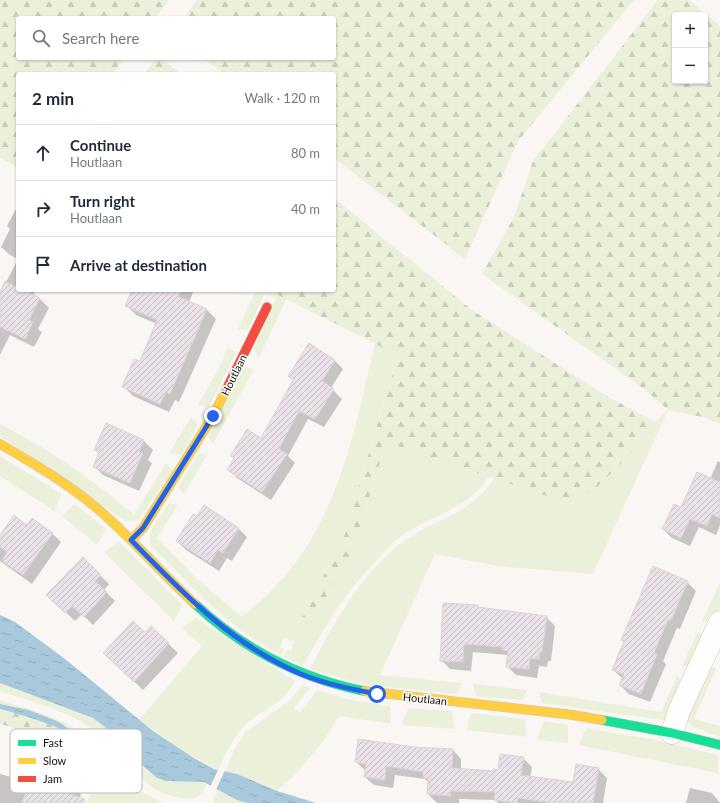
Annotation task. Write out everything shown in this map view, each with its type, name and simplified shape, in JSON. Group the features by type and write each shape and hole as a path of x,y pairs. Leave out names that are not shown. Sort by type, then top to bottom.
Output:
{"street":[{"name":"Houtlaan","path":"131,540 143,528 213,416 267,308"},
{"name":"Houtlaan","path":"0,444 68,486 100,511 202,611 229,633 277,663 302,675 347,688 377,694 573,715 672,733 720,745"},
{"path":"672,733 679,711 720,622"}],"green space":[{"path":"0,0 169,0 157,16 16,16 16,60 124,60 114,72 16,72 16,166 0,158"},
{"path":"197,0 634,0 518,141 465,259 336,160 336,72 221,72 206,60 336,60 336,16 185,16"},
{"path":"658,0 689,0 703,12 672,12 672,84 708,84 708,16 720,26 720,424 707,418 668,410 644,389 482,274 514,217 533,161"},
{"path":"154,60 164,60 178,72 146,72"},
{"path":"336,200 472,310 605,395 655,422 639,445 596,488 567,503 395,445 384,449 354,547 311,624 300,622 345,534 398,355 272,292 336,292"},
{"path":"255,292 272,292 286,299 259,358 253,350 276,299 265,294 248,330 238,329"},
{"path":"375,343 398,354 345,534 300,622 354,547 384,449 395,445 489,476 481,487 460,504 412,529 388,548 344,598 303,666 283,656 287,650 291,651 294,642 284,638 280,647 284,649 281,655 245,633 228,620 151,546 150,534 155,523 169,503 178,505 157,538 195,577 242,617 253,608 284,577 303,552 319,525 332,496 353,436"},
{"path":"228,347 236,353 209,407 198,405 219,368"},
{"path":"244,367 254,369 213,444 208,437"},
{"path":"668,410 593,574 497,566 435,554 380,675 462,683 457,694 365,685 310,669 347,604 369,574 396,547 422,530 461,510 473,502 494,478 567,502 596,488 639,445 655,422"},
{"path":"191,417 198,425 182,455 169,453"},
{"path":"0,424 70,465 134,515 166,463 173,471 137,521 125,521 0,436"},
{"path":"199,453 207,455 184,494 178,487"},
{"path":"0,456 62,494 54,511 0,476"},
{"path":"75,504 106,529 97,545 62,516"},
{"path":"119,541 182,605 174,621 104,552"},
{"path":"720,583 720,607 713,622 702,621"},
{"path":"196,618 295,681 281,700 246,724 232,742 218,770 182,750 139,720 202,646 181,628"},
{"path":"698,632 706,638 693,666 682,666"},
{"path":"707,667 717,667 694,719 720,726 720,737 691,726 687,719"},
{"path":"677,676 685,682 667,718 663,720 542,703 539,692 661,712"},
{"path":"0,683 93,718 108,729 91,729 75,718 55,709 0,691"},
{"path":"473,684 527,690 522,700 476,696"},
{"path":"303,685 310,688 294,708 300,713 317,690 347,699 390,706 391,724 339,716 326,737 311,756 277,791 237,774 225,772 234,750 246,732 289,701"},
{"path":"0,700 50,716 74,729 69,729 33,712 0,704"},
{"path":"408,708 452,711 455,729 402,725"},
{"path":"0,709 44,721 64,729 17,729 0,724"},
{"path":"471,713 525,719 527,737 466,730"},
{"path":"544,721 568,725 568,743 537,739"},
{"path":"586,728 660,741 718,755 718,773 579,745"},
{"path":"142,767 157,778 166,781 207,783 201,794 195,798 182,798 166,794 153,788 142,779"},
{"path":"217,789 247,803 214,803 213,800"},
{"path":"142,792 163,803 86,803 91,793 142,793"}],"water":[{"path":"0,615 15,622 65,659 153,731 194,758 214,769 237,774 277,791 316,803 247,803 237,800 204,782 166,781 157,778 142,765 142,729 108,729 93,718 0,683"},
{"path":"0,704 29,710 59,722 69,729 61,729 0,709"}],"pier":[{"path":"219,768 225,770 216,790 210,787"}],"building":[{"path":"5,281 16,287 16,292 27,292 40,298 29,320 33,322 25,339 0,327 0,292"},
{"path":"131,292 180,292 178,296 207,309 170,394 166,392 160,404 122,387 134,359 140,361 157,320 125,306"},
{"path":"309,343 335,360 322,381 334,389 315,419 299,411 279,449 287,454 262,492 227,470 234,458 230,456 247,429 261,438 293,380 288,376"},
{"path":"106,423 144,440 139,452 143,453 130,483 93,467 99,452 94,450"},
{"path":"697,472 720,482 720,518 712,514 707,526 690,519 681,538 662,529 674,504 681,507"},
{"path":"204,505 239,528 223,553 218,550 210,563 176,541 193,514 197,516"},
{"path":"14,515 27,525 32,518 53,533 23,575 2,561 7,552 0,547 0,535"},
{"path":"83,557 101,575 95,581 107,592 84,617 72,606 65,613 46,595"},
{"path":"653,566 688,581 671,621 668,620 654,653 657,654 641,694 619,685 624,675 612,670 624,641 621,640"},
{"path":"443,603 478,605 478,607 547,616 542,652 540,652 539,659 530,658 529,669 506,667 508,651 502,650 503,647 464,644 463,662 440,661"},
{"path":"133,621 145,632 151,626 169,643 134,682 103,653"},
{"path":"358,739 414,747 453,749 452,768 493,771 493,769 498,770 500,754 524,757 521,775 573,782 576,764 599,768 593,803 553,803 518,798 516,803 494,800 495,792 451,791 450,796 427,794 428,778 423,778 423,772 386,766 385,780 364,777 366,764 355,762"},
{"path":"26,793 69,793 85,799 84,803 22,803"}],"traffic: fast":[{"path":"195,604 233,635 274,660 317,678 364,691"},
{"path":"602,720 672,733 720,745"}],"traffic: slow":[{"path":"131,540 143,528 213,416 227,388"},
{"path":"0,444 51,475 88,501 112,521 195,604"},
{"path":"364,691 573,715 602,720"}],"traffic: jam":[{"path":"227,388 267,307"}],"route":[{"path":"213,416 143,528 131,540 202,611 229,633 253,649 302,675 347,688 377,694"}]}
